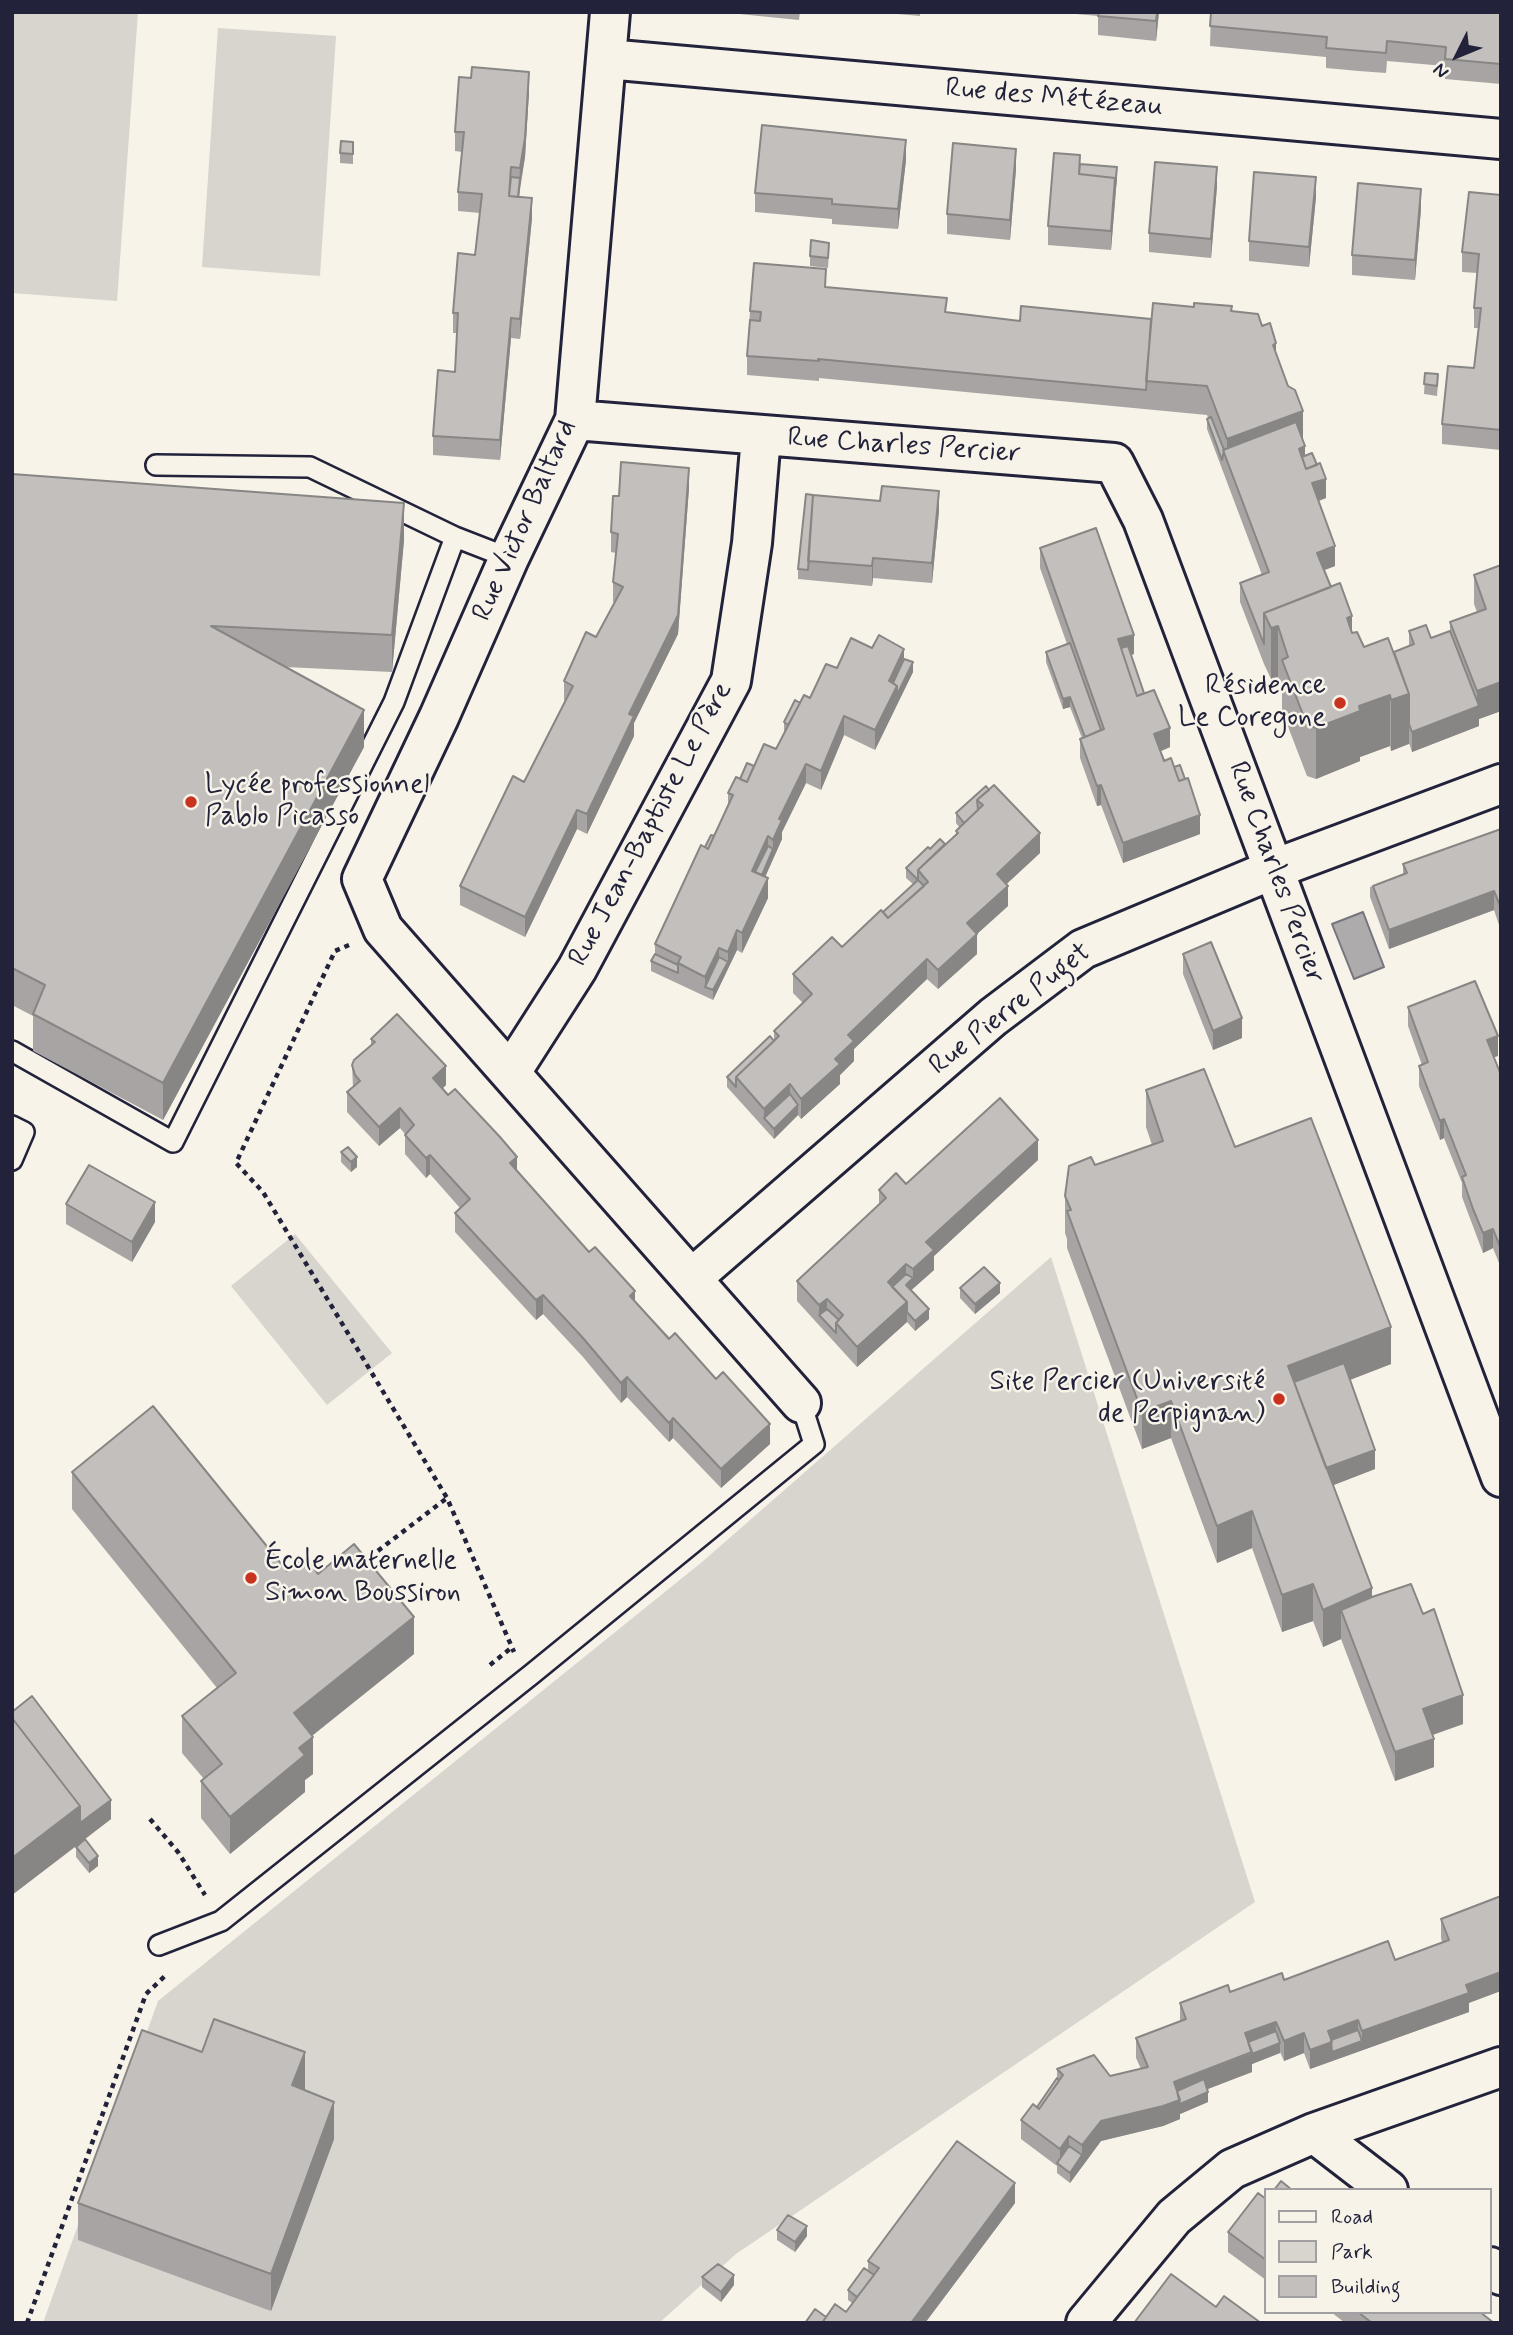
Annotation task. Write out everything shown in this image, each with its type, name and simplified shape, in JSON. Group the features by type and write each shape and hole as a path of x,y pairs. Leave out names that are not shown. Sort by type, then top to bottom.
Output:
{"street":[{"name":"Rue Victor Baltard","path":"383,929 362,879 575,420 610,12"},
{"name":"Rue des Métézeau","path":"607,59 1501,139"},
{"name":"Rue Charles Percier","path":"575,420 1114,463 1143,520 1501,1478"},
{"name":"Rue Jean-Baptiste Le Père","path":"511,1072 577,969 731,681 752,543 761,436"},
{"name":"Rue Pierre Puget","path":"692,1278 993,1017 1083,949 1274,869 1501,784"},
{"path":"383,929 801,1404"},
{"path":"1086,2323 1174,2217 1232,2169 1314,2133 1501,2067"},
{"path":"1314,2133 1385,2188"}],"lane":[{"path":"156,466 310,467 456,537 509,558"},
{"path":"12,1051 173,1142 394,702 456,537"},
{"path":"12,1126 24,1132 12,1160"},
{"path":"159,1945 221,1921 532,1674 814,1444 801,1404"}],"path":[{"path":"383,929 335,951 236,1163 263,1192 447,1498 511,1648 532,1674"},
{"path":"362,1563 447,1498"},
{"path":"150,1819 178,1852 221,1921"},
{"path":"27,2323 146,1994 174,1966"}],"green space":[{"path":"12,12 138,12 117,301 12,293"},
{"path":"218,28 336,36 320,276 202,267"},
{"path":"295,1234 392,1353 327,1405 231,1286"},
{"path":"1051,1257 1255,1902 736,2254 659,2323 43,2323 158,2001 702,1562"}],"shaded area":[{"path":"1363,912 1384,967 1354,979 1332,924"}],"building":[{"path":"1099,12 1157,12 1156,21 1098,16"},
{"path":"1211,12 1501,12 1501,64 1445,59 1446,47 1387,41 1386,53 1326,48 1327,37 1210,26"},
{"path":"472,67 529,72 525,138 520,168 511,167 509,196 532,198 520,319 511,318 500,440 433,436 438,370 455,372 458,313 453,313 458,253 475,255 482,194 458,192 464,132 455,132 459,77 471,78"},
{"path":"762,125 906,140 898,209 832,204 832,199 755,193"},
{"path":"341,141 353,142 353,154 340,153"},
{"path":"953,143 1016,149 1010,220 947,214"},
{"path":"1054,153 1080,155 1079,174 1115,178 1111,231 1048,226"},
{"path":"1155,162 1217,167 1211,239 1149,233"},
{"path":"1080,164 1117,167 1115,187 1115,178 1079,174"},
{"path":"1254,172 1316,177 1309,247 1249,241"},
{"path":"511,177 520,178 518,197 509,196"},
{"path":"1358,183 1421,189 1415,260 1352,255"},
{"path":"1469,192 1501,195 1501,430 1442,424 1448,366 1474,368 1481,308 1474,308 1479,254 1462,252"},
{"path":"811,240 829,243 828,258 810,256"},
{"path":"754,263 826,269 825,287 947,298 945,312 1020,321 1021,306 1151,319 1146,390 818,359 819,361 747,356 750,320 760,321 761,312 750,311"},
{"path":"1153,303 1194,307 1194,303 1232,306 1231,311 1258,314 1262,326 1270,323 1276,343 1273,345 1288,386 1295,390 1303,411 1227,439 1207,386 1146,381"},
{"path":"1425,373 1438,374 1437,386 1424,384"},
{"path":"1211,417 1224,450 1222,460 1207,419"},
{"path":"1296,422 1305,446 1299,449 1306,469 1320,463 1326,479 1312,483 1335,546 1317,553 1331,587 1264,613 1264,644 1240,583 1269,572 1223,450"},
{"path":"1312,453 1317,465 1306,469 1302,457"},
{"path":"621,462 689,468 678,615 629,714 634,716 587,814 577,810 525,917 460,886 513,776 524,782 573,686 564,681 586,632 596,637 623,587 613,582 618,534 611,532 613,496 619,496"},
{"path":"12,474 404,503 392,635 211,626 364,710 163,1083 33,1014 45,985 12,968"},
{"path":"882,486 939,491 932,563 873,558 872,566 808,561 813,495 880,501"},
{"path":"806,494 813,495 808,570 798,569"},
{"path":"1096,528 1134,635 1118,639 1137,696 1154,690 1170,728 1154,734 1164,761 1171,758 1179,781 1188,778 1200,815 1123,843 1101,785 1097,786 1080,739 1104,729 1040,548"},
{"path":"1501,565 1501,682 1477,691 1450,622 1486,609 1474,575"},
{"path":"1340,583 1352,616 1347,618 1352,633 1357,632 1364,647 1388,638 1409,694 1391,700 1390,695 1359,706 1360,711 1316,728 1307,725 1282,660 1288,657 1278,626 1271,628 1264,613"},
{"path":"1426,625 1431,638 1450,631 1479,706 1412,732 1409,724 1409,694 1394,652 1414,644 1409,631"},
{"path":"879,635 904,649 889,681 897,686 875,730 844,716 821,771 806,764 779,819 782,820 773,840 768,836 752,871 768,878 742,933 737,930 728,952 719,948 705,977 678,963 681,957 655,944 701,845 708,849 733,795 728,793 736,777 747,782 764,744 776,749 804,695 810,698 826,664 837,668 851,638 872,648"},
{"path":"1070,643 1101,730 1085,737 1070,697 1063,699 1046,652"},
{"path":"1128,646 1144,693 1137,696 1121,648"},
{"path":"904,659 913,662 897,695 897,686 893,683"},
{"path":"795,700 800,703 788,725 784,722"},
{"path":"747,763 754,766 747,782 740,779"},
{"path":"1180,765 1185,779 1179,781 1174,767"},
{"path":"994,785 1040,833 997,874 1008,886 967,923 977,934 938,970 927,959 848,1035 854,1041 835,1059 840,1064 801,1099 790,1084 764,1109 736,1077 779,1036 774,1031 812,994 793,974 832,937 842,947 881,910 888,918 928,882 918,870 958,833 956,831 983,805 977,800"},
{"path":"986,786 989,790 977,800 978,810 964,823 956,813"},
{"path":"1501,829 1501,908 1494,891 1389,930 1373,886 1407,873 1403,864"},
{"path":"711,835 714,836 708,849 705,847"},
{"path":"940,839 945,844 918,870 918,880 906,868"},
{"path":"768,846 773,849 762,875 755,872"},
{"path":"918,880 924,886 888,918 883,912"},
{"path":"1211,942 1242,1018 1213,1031 1183,954"},
{"path":"655,954 678,965 678,973 651,961"},
{"path":"719,957 728,962 713,990 705,987"},
{"path":"1475,981 1498,1036 1487,1040 1501,1075 1501,1249 1493,1229 1483,1233 1473,1209 1462,1177 1466,1175 1444,1119 1440,1121 1419,1066 1428,1062 1408,1007"},
{"path":"397,1014 446,1066 433,1078 448,1095 455,1089 500,1137 517,1157 510,1163 589,1252 595,1247 635,1291 630,1296 669,1339 675,1333 716,1379 723,1372 770,1424 721,1469 673,1418 669,1423 627,1377 621,1383 543,1295 536,1300 455,1213 470,1199 430,1155 426,1158 405,1135 414,1125 400,1108 379,1127 347,1092 360,1081 352,1065 354,1060 375,1042 371,1039"},
{"path":"770,1036 774,1041 736,1077 736,1087 727,1077"},
{"path":"1204,1069 1235,1147 1311,1118 1391,1327 1288,1366 1372,1588 1323,1610 1313,1584 1282,1595 1252,1511 1217,1526 1171,1401 1142,1412 1067,1211 1071,1210 1065,1196 1069,1166 1091,1157 1095,1165 1163,1141 1146,1090"},
{"path":"790,1094 798,1105 774,1129 764,1118"},
{"path":"1000,1098 1038,1140 926,1242 934,1250 913,1269 906,1264 888,1282 907,1302 857,1347 836,1323 843,1315 827,1299 819,1305 797,1281 886,1198 879,1190 896,1173 906,1184"},
{"path":"348,1147 357,1157 351,1162 341,1152"},
{"path":"89,1165 155,1202 132,1242 66,1204"},
{"path":"984,1267 1000,1283 975,1304 960,1288"},
{"path":"906,1274 913,1278 906,1285 929,1309 915,1321 907,1312 907,1302 892,1287"},
{"path":"827,1309 839,1320 836,1323 836,1333 819,1315"},
{"path":"1344,1363 1375,1450 1326,1468 1294,1382"},
{"path":"153,1406 287,1571 305,1557 318,1574 354,1544 414,1617 294,1713 313,1737 299,1748 305,1755 230,1817 201,1781 222,1764 182,1716 236,1673 72,1472"},
{"path":"1411,1584 1423,1614 1434,1609 1463,1695 1423,1709 1434,1739 1395,1752 1341,1610"},
{"path":"32,1696 111,1800 80,1823 80,1806 12,1718 12,1712"},
{"path":"12,1718 80,1806 12,1858"},
{"path":"85,1839 98,1856 89,1863 76,1847"},
{"path":"1501,1896 1501,1972 1466,1985 1469,1993 1362,2031 1358,2020 1328,2031 1332,2042 1310,2050 1304,2033 1284,2041 1276,2022 1245,2033 1252,2052 1174,2082 1180,2100 1101,2121 1082,2145 1069,2136 1060,2149 1021,2120 1033,2104 1039,2109 1063,2075 1057,2069 1094,2055 1110,2076 1148,2067 1136,2038 1186,2019 1180,2003 1228,1985 1230,1992 1282,1973 1284,1980 1388,1941 1395,1960 1449,1940 1441,1919"},
{"path":"214,2019 305,2052 292,2085 334,2102 271,2274 78,2203 142,2030 202,2052"},
{"path":"1358,2030 1362,2041 1332,2052 1331,2040"},
{"path":"1276,2031 1280,2043 1252,2054 1248,2042"},
{"path":"1057,2078 1059,2081 1039,2109 1037,2107"},
{"path":"1204,2079 1208,2092 1180,2104 1177,2091"},
{"path":"957,2141 1015,2183 911,2323 822,2323 835,2304 846,2312 879,2268 868,2261"},
{"path":"1069,2146 1082,2155 1070,2173 1057,2163"},
{"path":"1281,2181 1290,2188 1276,2188"},
{"path":"1258,2193 1264,2198 1264,2259 1228,2232"},
{"path":"788,2215 807,2226 795,2242 777,2230"},
{"path":"718,2264 734,2275 721,2292 702,2277"},
{"path":"864,2268 874,2275 857,2297 848,2290"},
{"path":"1171,2274 1216,2307 1224,2296 1261,2323 1134,2323"},
{"path":"815,2309 826,2317 822,2323 805,2323"},
{"path":"1361,2314 1483,2314 1494,2323 1372,2323"}],"place":[{"name":"Résidence Le Coregone","path":"1340,703"},
{"name":"Lycée professionnel Pablo Picasso","path":"191,802"},
{"name":"Site Percier (Université de Perpignan)","path":"1279,1399"},
{"name":"École maternelle Simon Boussiron","path":"251,1578"}]}
